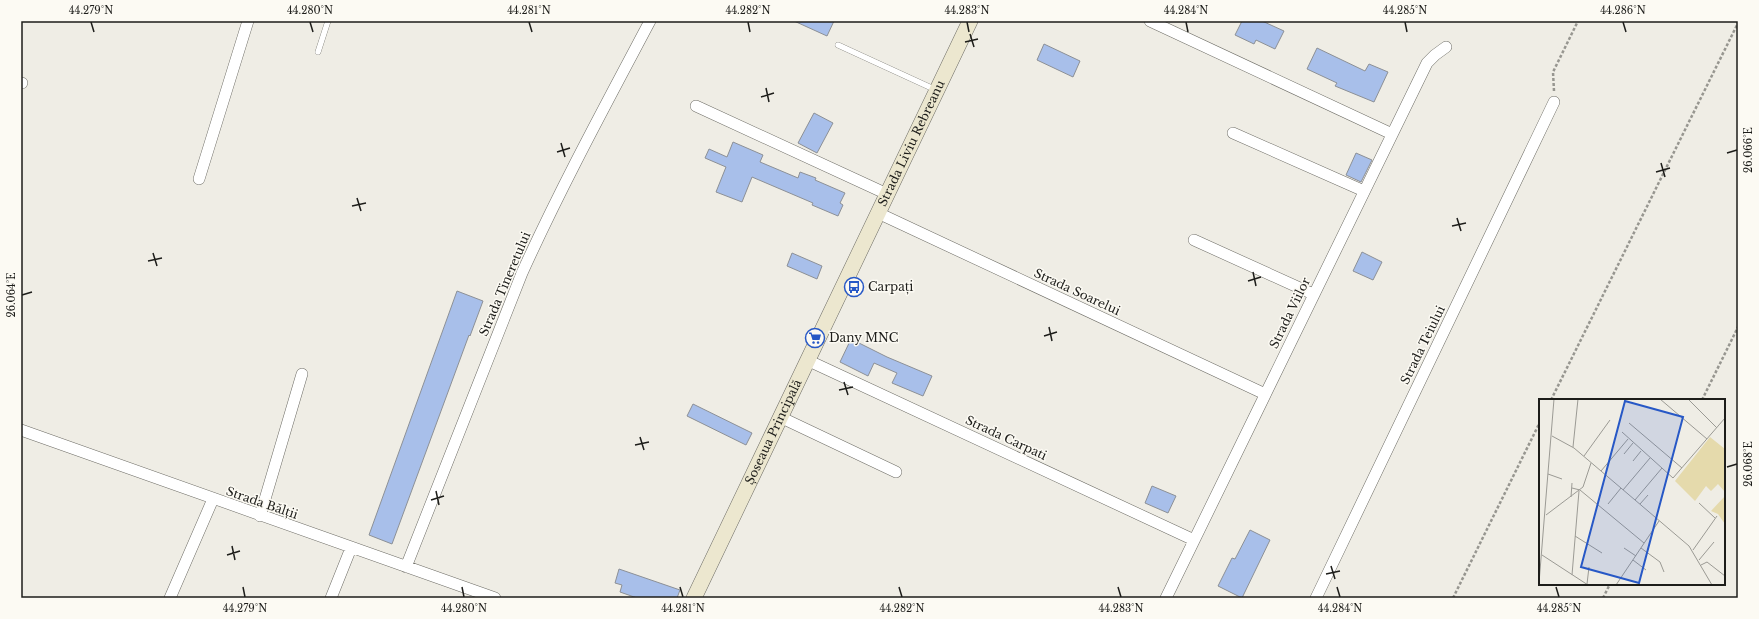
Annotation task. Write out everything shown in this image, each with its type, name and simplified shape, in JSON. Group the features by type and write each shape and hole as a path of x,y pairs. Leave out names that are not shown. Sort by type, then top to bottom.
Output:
{"main road":[{"name":"Strada Liviu Rebreanu","path":"852,266 970,21"},
{"name":"Șoseaua Principală","path":"694,598 852,266"}],"street":[{"path":"199,179 248,21"},
{"name":"Strada Tineretului","path":"406,567 522,273 590,134 650,21"},
{"path":"1150,21 1392,134"},
{"name":"Strada Viilor","path":"1166,598 1427,63 1446,47"},
{"name":"Strada Teiului","path":"1316,598 1554,102"},
{"path":"696,106 887,194"},
{"path":"1233,133 1364,192"},
{"name":"Strada Soarelui","path":"878,214 1265,394"},
{"path":"1194,240 1313,294"},
{"name":"Strada Carpati","path":"807,360 1194,540"},
{"path":"260,516 302,374"},
{"path":"780,417 896,472"},
{"name":"Strada Bălții","path":"21,430 260,516 495,598"},
{"path":"170,598 213,499"},
{"path":"332,598 351,548"}],"lane":[{"path":"318,52 328,21"},
{"path":"838,45 937,90"}],"path":[{"path":"1554,102 1554,72 1578,21"},
{"path":"1551,399 1738,23"},
{"path":"1702,399 1738,326"},
{"path":"1453,598 1539,424"},
{"path":"1603,598 1610,585"}],"building":[{"path":"794,21 834,21 827,36"},
{"path":"1242,21 1262,21 1284,31 1275,49 1256,40 1254,44 1235,35"},
{"path":"1044,44 1080,61 1073,77 1037,60"},
{"path":"1317,48 1365,71 1369,64 1388,72 1374,102 1335,86 1337,83 1307,69"},
{"path":"814,113 833,123 817,153 798,143"},
{"path":"733,142 763,155 760,162 798,178 800,172 816,178 815,180 845,193 840,203 843,205 838,216 812,205 813,203 752,177 742,202 716,192 726,167 705,158 709,149 727,157"},
{"path":"1356,153 1372,160 1361,182 1346,175"},
{"path":"1362,252 1382,262 1373,280 1353,271"},
{"path":"792,253 822,266 817,279 787,266"},
{"path":"457,291 483,301 392,544 369,535"},
{"path":"851,339 887,357 932,376 923,396 892,383 897,373 874,363 868,376 840,362"},
{"path":"693,404 752,433 746,445 687,416"},
{"path":"1152,486 1176,496 1168,513 1145,503"},
{"path":"1250,530 1270,540 1242,598 1218,586 1232,558 1235,559"},
{"path":"619,569 680,590 677,598 637,598 620,592 622,585 615,583"}],"place":[{"name":"Carpați","path":"854,287"},
{"name":"Dany MNC","path":"815,338"}]}
